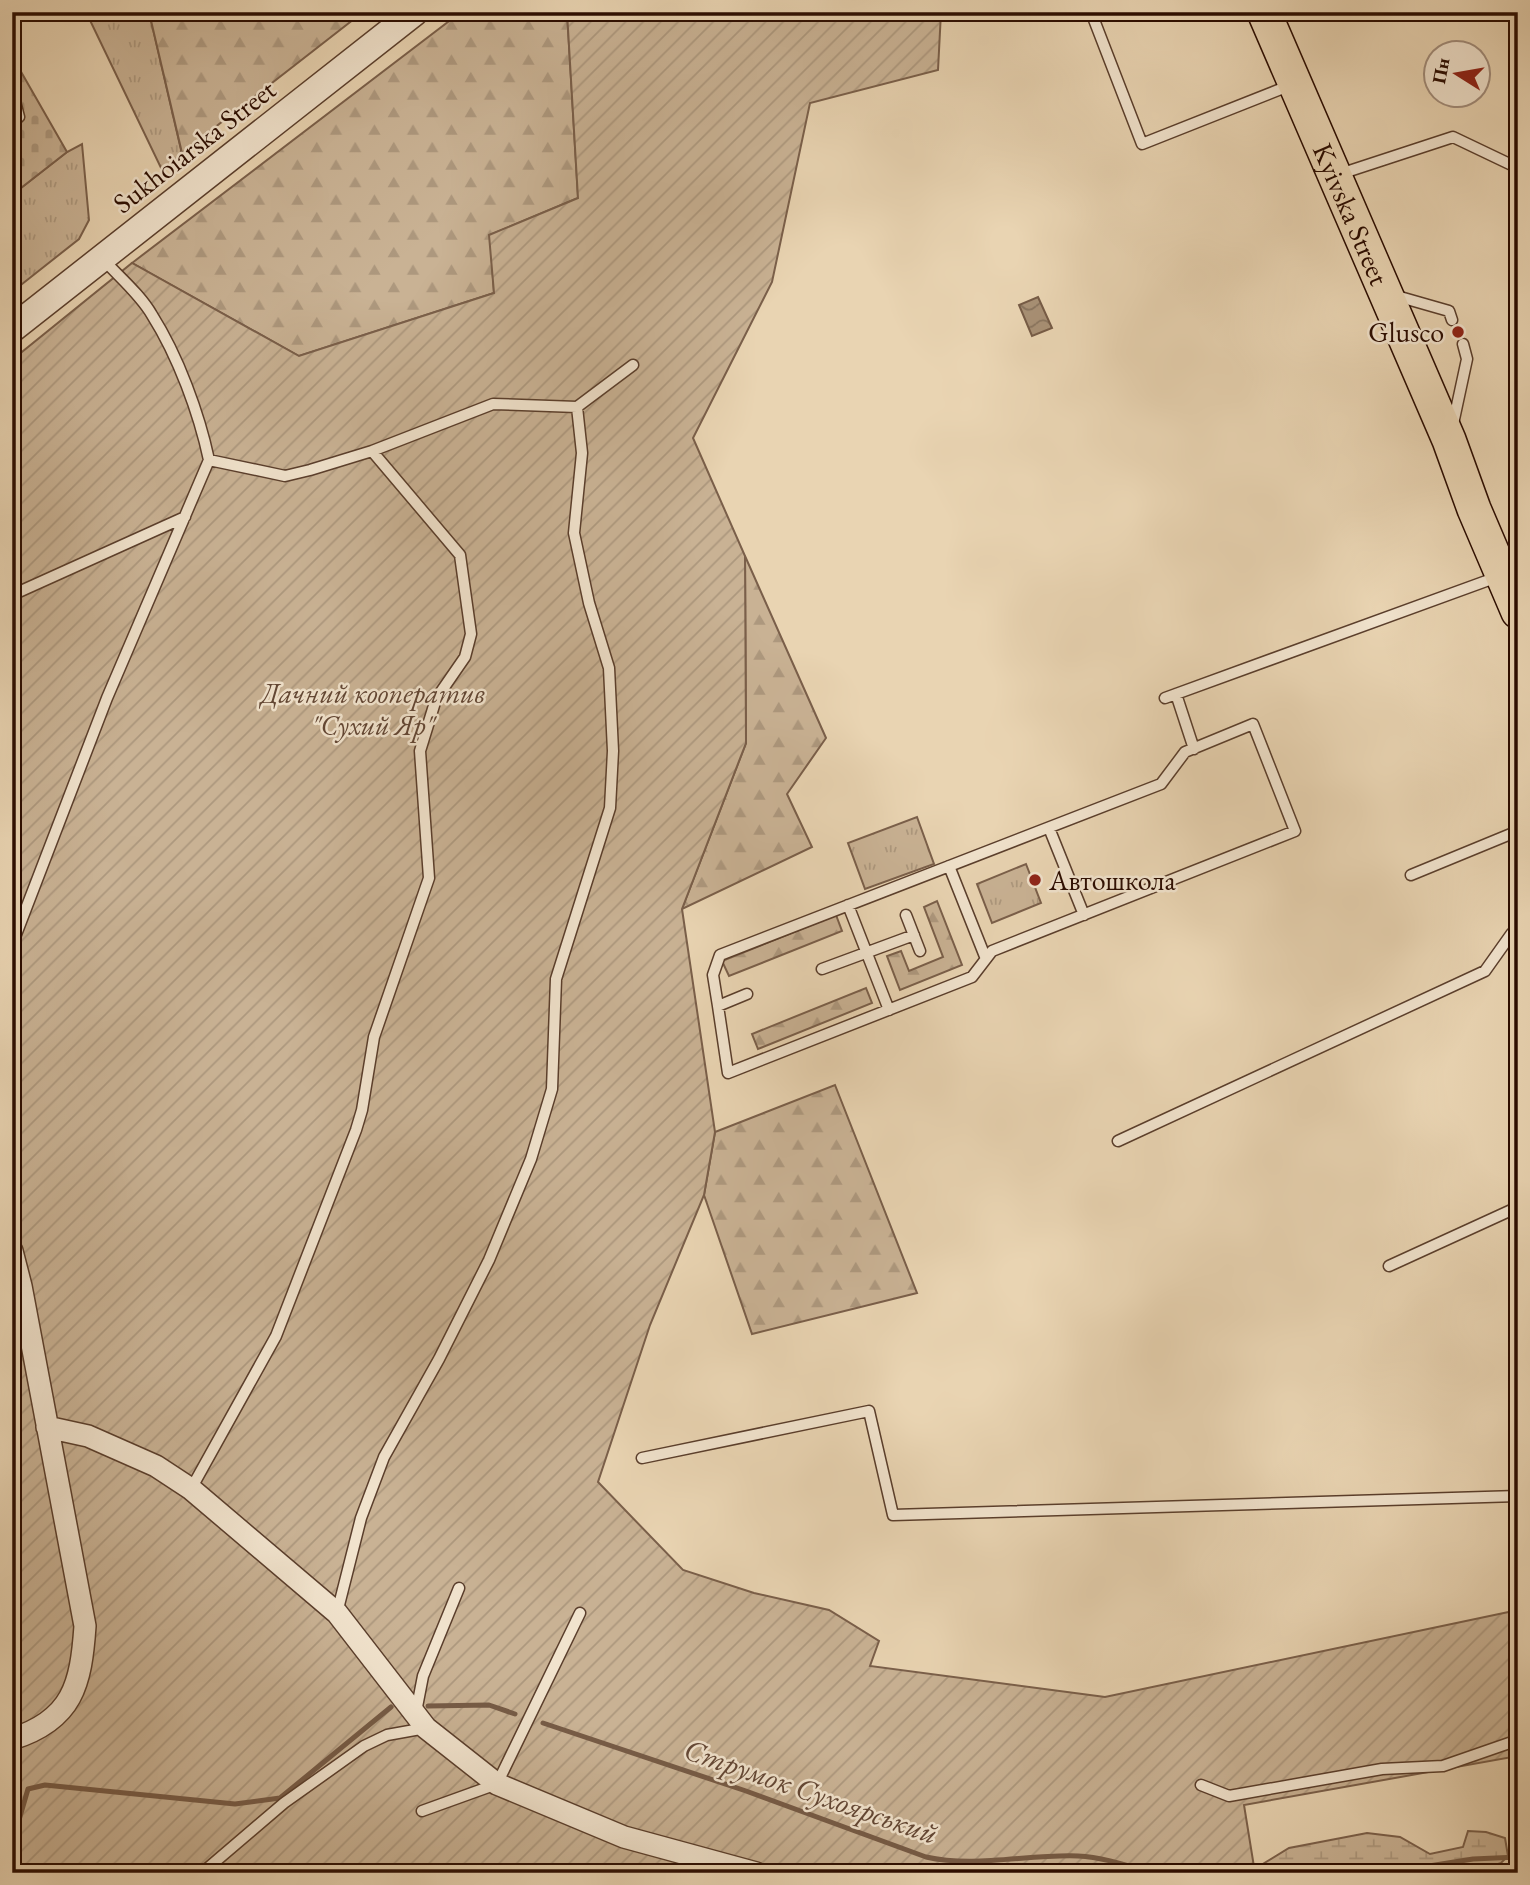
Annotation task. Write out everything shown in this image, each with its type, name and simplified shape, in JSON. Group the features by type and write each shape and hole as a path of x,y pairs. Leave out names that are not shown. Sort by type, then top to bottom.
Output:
{"main road":[{"name":"Kyivska Street","path":"1264,12 1449,440 1474,509 1503,562 1518,612"}],"street":[{"name":"Sukhoiarska Street","path":"12,329 415,12"},
{"path":"12,1251 85,1626 82,1663 75,1688 62,1710 36,1731 12,1738"},
{"path":"47,1427 88,1436 156,1466 191,1489 337,1613 421,1722 497,1784 624,1837 755,1873"}],"lane":[{"path":"1091,12 1142,144 1294,84"},
{"path":"12,90 19,117 12,122"},
{"path":"1335,175 1452,137 1518,168"},
{"path":"12,945 107,698 209,460 203,432 152,313 102,258"},
{"path":"1384,292 1448,311 1452,320"},
{"path":"1449,440 1467,359 1463,344"},
{"path":"209,460 285,476 372,451 493,404 577,407 633,365"},
{"path":"337,1613 361,1518 384,1457 439,1359 489,1260 531,1159 552,1089 556,979 610,808 613,751 609,668 589,603 574,533 582,453 577,407"},
{"path":"191,1489 276,1336 356,1130 374,1037 429,878 420,751 436,699 465,657 471,634 460,555 372,451"},
{"path":"12,595 185,517"},
{"path":"1194,749 1171,696 1503,562"},
{"path":"1253,724 1295,831 992,951 972,977 727,1073 713,975 720,955 1049,828 1161,785 1185,752 1253,724"},
{"path":"1049,828 1084,915"},
{"path":"1411,875 1518,831"},
{"path":"949,866 986,959"},
{"path":"848,905 888,1010"},
{"path":"906,915 920,951"},
{"path":"1118,1141 1485,971 1512,933 1518,930"},
{"path":"822,969 914,934"},
{"path":"718,1006 747,995"},
{"path":"1389,1266 1518,1207"},
{"path":"642,1458 869,1411 893,1515 1518,1496"},
{"path":"202,1873 284,1803 364,1746 421,1722 423,1676 459,1588"},
{"path":"422,1811 497,1784 580,1613"},
{"path":"1201,1785 1230,1796 1382,1769 1443,1766 1518,1740"}],"green space":[{"path":"86,12 149,12 182,154 162,170"},
{"path":"149,12 363,12 182,153"},
{"path":"461,12 567,12 578,198 490,235 494,293 299,356 132,263"},
{"name":"Дачний кооператив \"Сухий Яр\"","path":"567,12 941,12 938,70 810,103 772,282 693,438 745,556 746,743 682,909 715,1132 704,1195 650,1325 598,1482 683,1570 754,1593 829,1610 879,1641 870,1666 1105,1697 1518,1610 1518,1756 1244,1805 1255,1873 12,1873 12,360 132,263 299,356 494,293 489,235 578,198"},
{"path":"12,56 67,152 12,195"},
{"path":"82,144 89,220 79,239 12,292 12,195 67,152"},
{"path":"745,556 826,738 787,794 812,847 682,909 746,743"},
{"path":"917,817 934,864 865,889 848,843"},
{"path":"1026,864 1041,903 992,923 977,884"},
{"path":"937,901 962,965 900,990 887,956 901,951 909,971 943,957 924,907"},
{"path":"836,915 842,931 729,976 722,961"},
{"path":"866,988 872,1003 758,1049 752,1034"},
{"path":"835,1085 917,1293 752,1334 704,1195 715,1132"},
{"path":"1468,1831 1486,1832 1505,1838 1508,1856 1501,1863 1473,1873 1248,1873 1289,1848 1367,1833 1400,1837 1430,1854 1463,1847"}],"water":[{"path":"1038,297 1052,328 1032,336 1019,305"}],"waterway":[{"name":"Струмок Сухоярський","path":"428,1706 489,1705 515,1714"},
{"name":"Струмок Сухоярський","path":"12,1844 28,1789 45,1785 235,1804 280,1798 391,1707"},
{"name":"Струмок Сухоярський","path":"543,1723 746,1791 926,1857 982,1861 1078,1856 1106,1860 1153,1873"},
{"name":"Струмок Сухоярський","path":"1385,1873 1473,1859 1518,1857"}],"place":[{"name":"Glusco","path":"1458,332"},
{"name":"Автошкола","path":"1035,880"}]}
